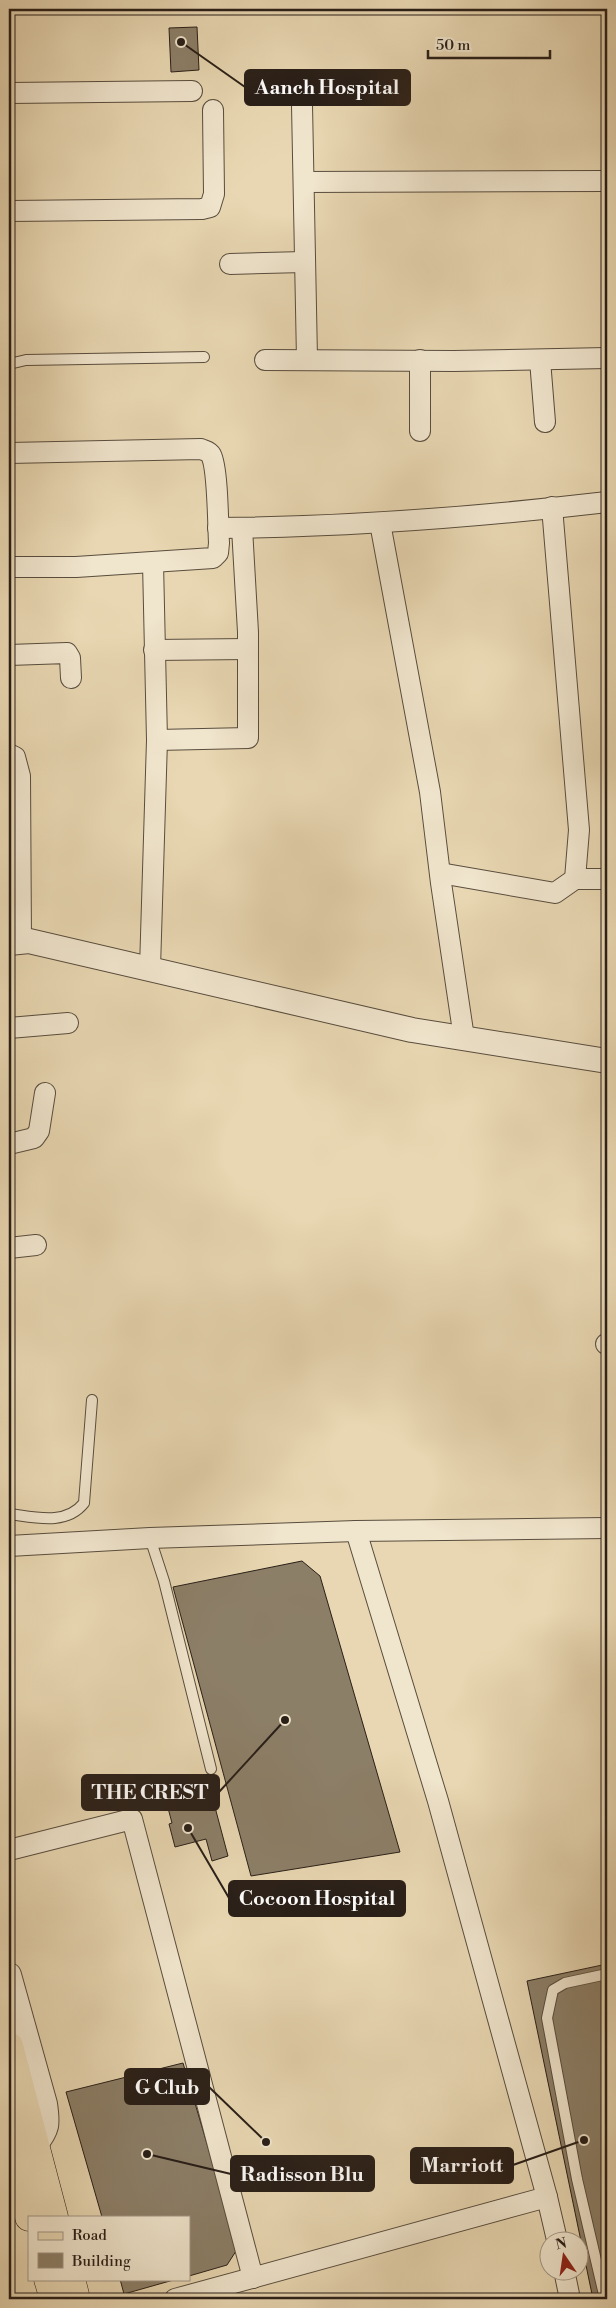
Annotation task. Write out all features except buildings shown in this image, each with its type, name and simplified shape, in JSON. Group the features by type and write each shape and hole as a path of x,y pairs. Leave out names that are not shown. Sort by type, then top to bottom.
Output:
{"main road":[{"path":"9,2046 25,2104 16,2143 21,2212"},
{"path":"16,2143 53,2216"},
{"path":"48,2280 54,2299"},
{"path":"71,2280 76,2299"}],"street":[{"path":"9,93 192,91"},
{"path":"302,105 307,359"},
{"path":"9,211 202,209 210,206 213,201 214,184 214,110"},
{"path":"304,182 607,181"},
{"path":"230,264 304,262"},
{"path":"264,360 540,360 607,358"},
{"path":"420,360 420,431"},
{"path":"540,360 545,422"},
{"path":"9,453 201,449 208,451 212,456 218,528 218,553 213,558 76,567 9,567"},
{"path":"218,528 380,523 607,502"},
{"path":"552,507 579,830 575,879"},
{"path":"380,523 430,792 464,1038"},
{"path":"157,740 248,738 248,649 242,528"},
{"path":"150,968 157,740 153,563"},
{"path":"154,650 248,649"},
{"path":"9,655 67,653 70,658 71,678"},
{"path":"9,754 15,757 20,776 15,942 29,940 412,1030 607,1061"},
{"path":"440,873 555,893 575,879 607,880"},
{"path":"9,1028 68,1024"},
{"path":"9,1144 34,1138 39,1131 45,1093"},
{"path":"9,1248 36,1245"},
{"path":"9,1546 150,1538 356,1531 607,1528"},
{"path":"356,1531 438,1800 555,2230"},
{"path":"9,1850 132,1819 253,2278"},
{"path":"9,1975 45,2104 47,2120 46,2132 16,2143"},
{"path":"175,2299 547,2197"},
{"path":"566,2280 570,2299"}],"lane":[{"path":"9,364 26,360 204,357"},
{"path":"9,1514 54,1519 70,1515 79,1510 84,1503 92,1400"},
{"path":"150,1538 164,1581 211,1769"},
{"path":"605,2299 577,2179 547,2018 553,1990 565,1983 607,1974"}],"place":[{"name":"Aanch Hospital","path":"181,42"},
{"name":"THE CREST","path":"285,1720"},
{"name":"Cocoon Hospital","path":"188,1828"},
{"name":"Marriott","path":"584,2140"},
{"name":"G Club","path":"266,2142"},
{"name":"Radisson Blu","path":"147,2154"}]}
